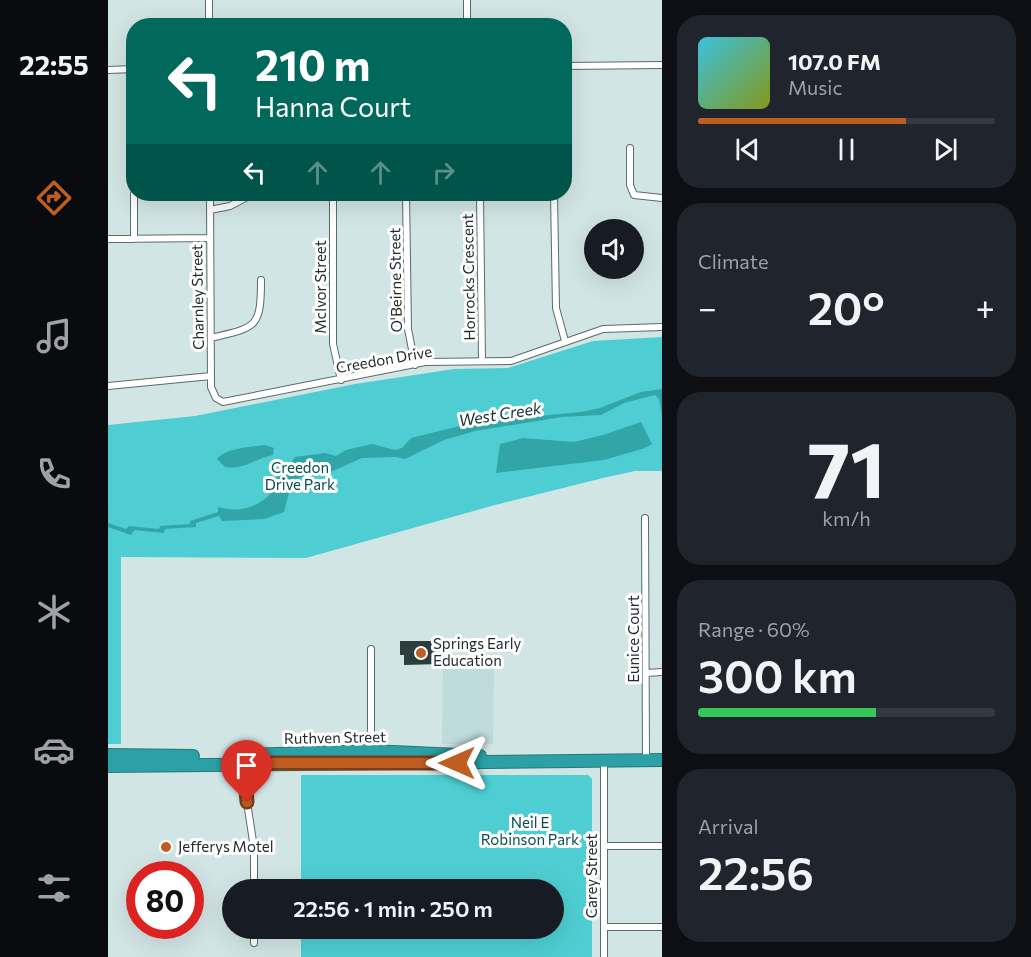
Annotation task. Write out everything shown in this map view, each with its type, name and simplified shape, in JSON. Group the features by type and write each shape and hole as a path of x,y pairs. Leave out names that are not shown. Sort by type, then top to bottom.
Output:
{"highway":[{"name":"Ruthven Street","path":"108,755 244,759"},
{"name":"Ruthven Street","path":"108,766 244,759 371,757 457,763 526,759 662,759"}],"street":[{"path":"208,0 209,18"},
{"path":"467,0 467,18"},
{"path":"572,66 662,65"},
{"path":"108,70 126,69"},
{"path":"630,148 630,185 634,195 662,198"},
{"path":"134,201 134,239"},
{"name":"Charnley Street","path":"210,201 211,376 212,392 216,398"},
{"path":"210,210 230,206 240,201"},
{"name":"McIvor Street","path":"333,201 333,345 341,380"},
{"name":"O'Beirne Street","path":"406,201 408,329 415,365"},
{"name":"Horrocks Crescent","path":"480,201 482,361"},
{"path":"554,201 556,308 566,341"},
{"path":"108,239 210,238"},
{"path":"211,338 245,330 255,323 261,309 261,280"},
{"name":"Creedon Drive","path":"216,398 223,402 231,402 415,365 511,361 603,329 662,327"},
{"path":"108,386 211,376"},
{"name":"Eunice Court","path":"645,518 646,760"},
{"path":"371,649 371,757"},
{"path":"646,673 662,672"},
{"path":"244,759 247,802 254,848 254,879"},
{"name":"Carey Street","path":"603,759 604,957"},
{"path":"604,846 662,846"},
{"path":"604,927 662,927"}],"shaded area":[{"path":"662,389 662,416 659,399 655,395 624,403 601,415 562,417 475,431 444,440 405,459 362,458 324,475 299,478 290,489 284,512 264,519 222,521 219,516 196,523 196,527 165,529 164,533 134,530 131,535 108,527 108,523 126,529 129,526 159,529 160,526 190,524 190,521 218,512 218,507 243,509 251,507 271,493 276,486 274,481 284,474 295,457 325,453 336,456 346,450 372,444 395,450 402,448 411,438 476,422 581,412 600,408 641,392"},
{"path":"641,422 652,444 645,448 604,460 496,473 500,444 523,438 574,442"},
{"path":"265,445 274,448 273,455 243,466 225,467 217,459 232,450"},
{"path":"443,664 494,666 493,744 442,744"}],"green space":[{"name":"Creedon Drive Park","path":"662,337 662,471 635,471 603,478 495,505 306,558 121,557 121,744 108,744 108,425 195,416 355,384 454,369 508,368 593,341"},
{"name":"Neil E Robinson Park","path":"301,775 588,775 592,779 592,957 301,957 301,939 564,939 564,879 301,879"}],"building":[{"name":"Springs Early Education","path":"400,641 441,641 441,644 444,643 441,664 404,665 404,655 400,655"}],"place":[{"name":"Springs Early Education","path":"421,653"},
{"name":"Jefferys Motel","path":"166,847"}],"route":[{"path":"247,802 244,763 457,763"}],"water label":[{"name":"West Creek","path":"500,414"}]}
